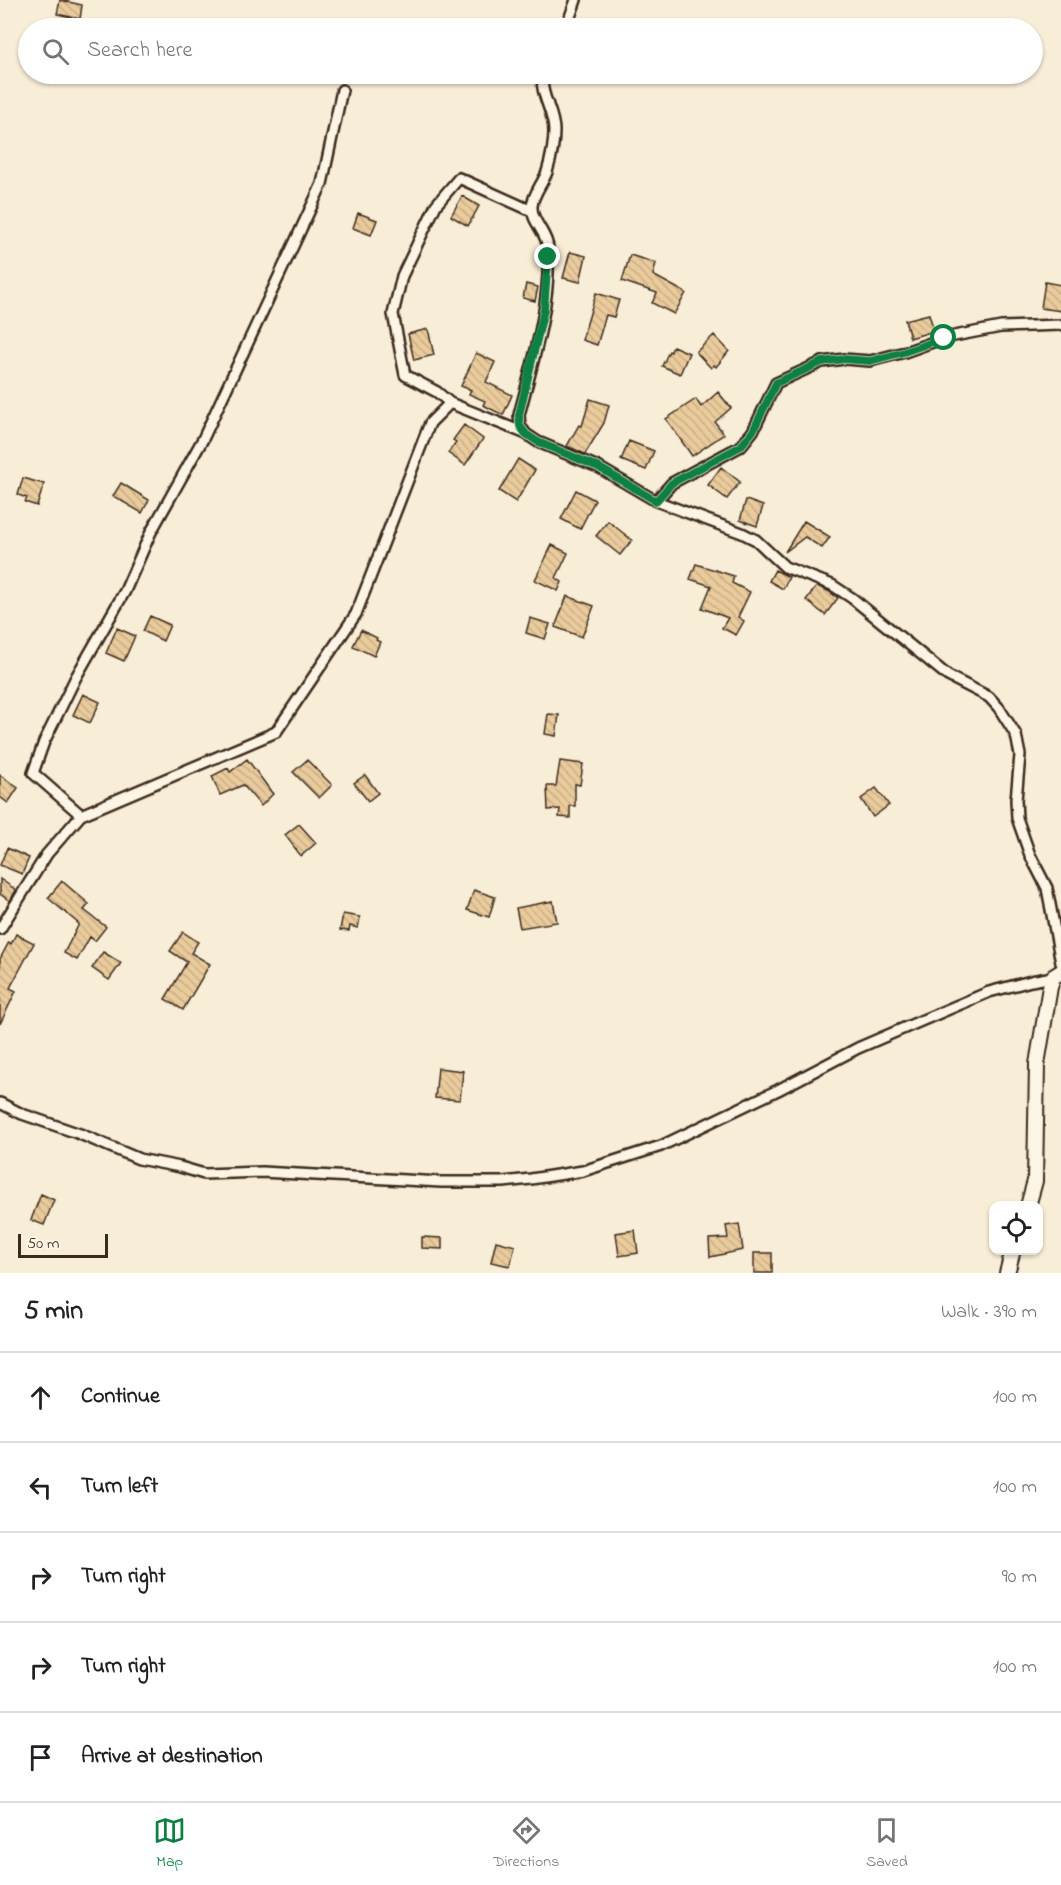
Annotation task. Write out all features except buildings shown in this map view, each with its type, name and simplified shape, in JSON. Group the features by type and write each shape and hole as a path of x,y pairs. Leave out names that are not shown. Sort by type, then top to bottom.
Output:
{"street":[{"path":"570,18 576,0"},
{"path":"526,434 520,426 519,415 544,310 548,257 548,245 532,211 534,198 546,172 553,146 554,130 553,118 542,84"},
{"path":"81,815 33,773 44,742 76,677 125,591 151,532 202,439 322,184 342,90"},
{"path":"532,211 459,178 436,205 402,276 393,314 405,375 437,392 450,403 598,467 656,501 742,532 756,540 785,567 832,585 852,598 948,676 978,690 989,698 999,708 1016,735 1020,755 1016,800 1017,818 1030,855 1047,888 1061,963"},
{"path":"656,501 672,483 741,446 753,431 776,383 822,362 844,359 870,361 944,338 1001,327 1061,325"},
{"path":"0,929 47,854 81,815 276,732 356,614 430,423 450,403"},
{"path":"0,1103 22,1114 80,1134 139,1159 204,1174 262,1172 441,1182 504,1182 531,1179 583,1171 661,1146 778,1090 858,1048 989,992 1057,975 1045,1012 1036,1064 1035,1181 1029,1201"},
{"path":"1007,1273 1012,1255"}],"route":[{"path":"548,257 544,310 519,415 520,426 526,434 538,442 598,467 656,501 672,483 741,446 753,431 776,383 822,362 844,359 870,361 944,338"}]}
